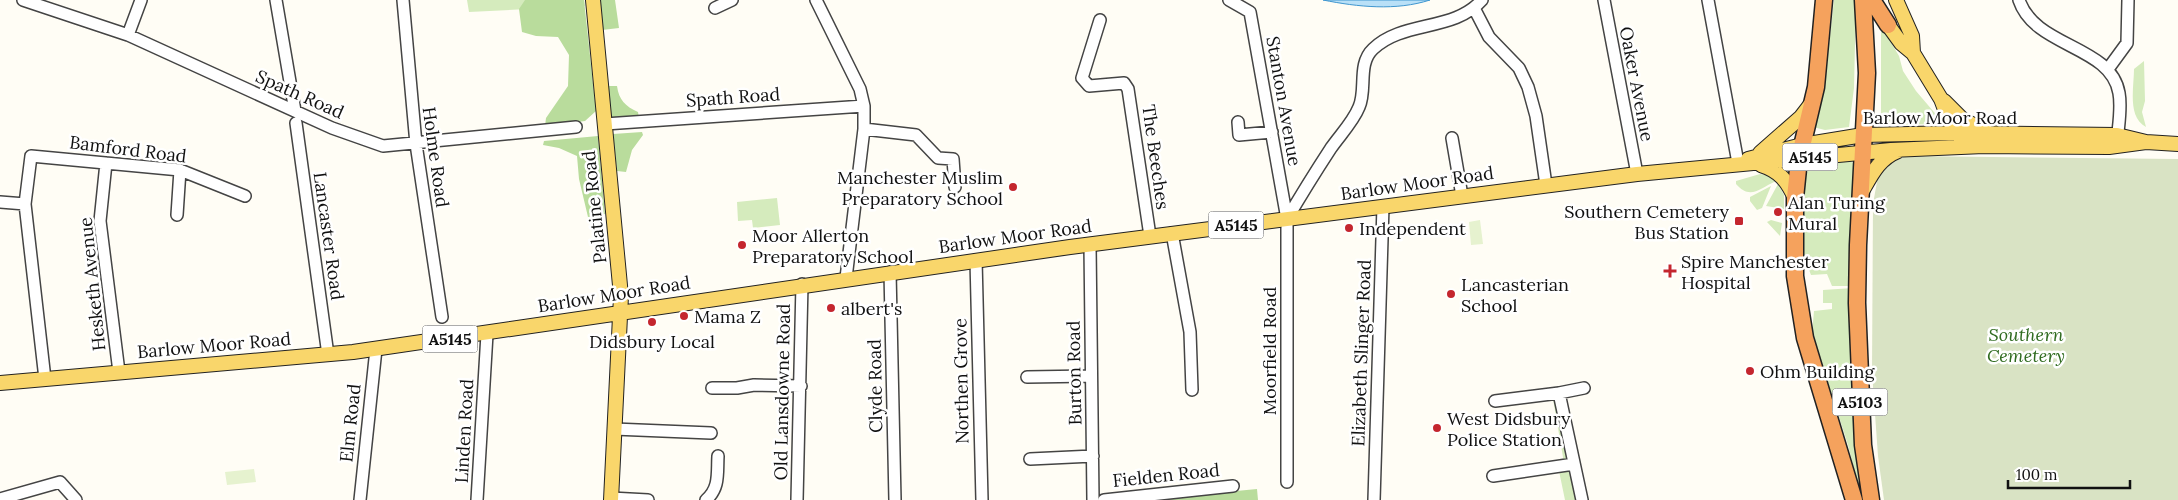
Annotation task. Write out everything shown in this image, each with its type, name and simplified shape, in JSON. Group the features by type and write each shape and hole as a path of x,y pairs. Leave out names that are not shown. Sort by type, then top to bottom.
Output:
{"highway":[{"name":"A5103","path":"1824,0 1812,102 1801,152 1796,198 1795,276 1805,338 1854,500"},
{"name":"A5103","path":"1863,0 1867,73 1857,253 1858,343 1863,445 1871,500"},
{"path":"1872,0 1888,25"}],"main road":[{"name":"Palatine Road","path":"593,0 620,283 611,499"},
{"name":"A5145","path":"1896,0 1912,36 1913,53"},
{"name":"A5145","path":"1888,25 1901,43 1913,53 1941,99 1949,120 1968,146"},
{"name":"A5145","path":"1941,99 1962,120 1991,134"},
{"name":"A5145","path":"1796,198 1786,180 1780,174 1758,160 1801,117 1812,102"},
{"name":"Barlow Moor Road","path":"0,383 328,355 376,349 487,334 802,284 1150,236 1546,185 1738,163 1801,152 1864,135 1957,133 2178,144"},
{"name":"Barlow Moor Road","path":"1801,152 1863,152 1908,148 2117,141"},
{"name":"A5145","path":"1861,194 1880,161 1896,151 1908,148"}],"street":[{"name":"Spath Road","path":"23,0 128,35 296,117 383,146 576,127"},
{"path":"128,35 141,0"},
{"name":"Lancaster Road","path":"276,0 296,117 328,355"},
{"name":"Holme Road","path":"403,0 416,144 442,317"},
{"path":"715,8 732,0"},
{"path":"816,0 860,89 864,106 864,129 846,278"},
{"name":"Stanton Avenue","path":"1229,0 1250,12 1287,219"},
{"name":"Oaker Avenue","path":"1604,0 1637,174"},
{"path":"1708,0 1738,163"},
{"path":"2019,0 2022,10 2037,27 2108,69 2119,94 2117,141"},
{"path":"2108,69 2127,43 2128,0"},
{"path":"1287,219 1360,106 1364,69 1372,50 1386,40 1410,30 1444,23 1478,4 1489,37 1519,68 1528,87 1536,116 1546,185"},
{"name":"The Beeches","path":"1100,20 1082,78 1089,86 1124,84 1128,89 1150,236"},
{"name":"Spath Road","path":"604,124 864,106"},
{"path":"1238,122 1239,135 1272,132"},
{"path":"864,129 916,135 938,158 953,159 955,186"},
{"path":"1452,138 1462,196"},
{"name":"Bamford Road","path":"25,204 32,156 180,170 245,196"},
{"name":"Hesketh Avenue","path":"106,163 100,221 120,372"},
{"path":"177,214 180,170"},
{"path":"0,202 25,204 45,379"},
{"name":"Elizabeth Slinger Road","path":"1374,500 1383,206"},
{"name":"Moorfield Road","path":"1287,219 1287,482"},
{"path":"1172,234 1190,332 1192,390"},
{"name":"Burton Road","path":"1090,245 1093,500"},
{"name":"Northen Grove","path":"976,260 982,500"},
{"name":"Clyde Road","path":"890,272 894,500"},
{"name":"Old Lansdowne Road","path":"798,500 802,284"},
{"name":"Linden Road","path":"477,500 487,334"},
{"name":"Elm Road","path":"360,500 376,349"},
{"path":"1027,377 1091,376"},
{"path":"712,388 737,388 754,385 801,386"},
{"path":"1495,401 1584,388"},
{"path":"1559,393 1582,500"},
{"path":"614,428 711,433"},
{"path":"706,500 713,494 717,483 718,456"},
{"path":"1030,459 1093,456"},
{"path":"1492,476 1574,464"},
{"path":"0,499 60,482 76,500"},
{"name":"Fielden Road","path":"1104,500 1232,486"},
{"path":"611,499 648,500"}],"green space":[{"path":"467,0 584,0 585,6 469,12"},
{"path":"525,0 584,0 596,111 585,121 545,126 546,118 568,86 569,55 558,37 536,36 522,32 519,9"},
{"path":"599,0 615,0 619,28 602,30"},
{"path":"1834,0 1856,0 1854,88 1849,127 1825,130 1813,127 1827,62"},
{"path":"1883,29 1899,56 1903,71 1916,91 1939,118 1934,124 1886,125 1881,120 1881,30"},
{"path":"2144,61 2145,101 2142,112 2146,127 2136,116 2133,101 2134,69"},
{"path":"608,86 617,86 621,99 626,105 638,112 639,118 611,121"},
{"path":"642,132 643,135 632,150 626,172 617,171 613,134"},
{"path":"598,136 605,214 588,217 579,179 577,156 559,148 543,145 544,141"},
{"name":"Southern Cemetery","path":"1908,156 2178,159 2178,500 1884,500 1878,456 1872,372 1873,204 1878,176 1885,166 1895,159"},
{"path":"1850,161 1856,165 1853,286 1832,286 1827,274 1811,275 1801,249 1805,174 1815,165"},
{"path":"1760,174 1769,176 1776,181 1755,192 1741,189 1736,184 1736,181"},
{"path":"1778,184 1784,195 1784,209 1766,206"},
{"path":"1771,186 1762,208 1757,210 1750,201 1750,197"},
{"path":"777,198 780,225 753,228 752,220 738,221 737,202"},
{"path":"1480,220 1483,244 1471,245 1469,222"},
{"path":"1771,220 1782,223 1780,236 1767,222"},
{"path":"1853,288 1866,495 1861,496 1848,445 1812,333 1814,311 1832,309 1832,303 1823,303 1823,290"},
{"path":"1553,399 1555,400 1568,459 1564,463"},
{"path":"254,469 256,482 227,485 225,472"},
{"path":"1566,470 1571,472 1577,500 1565,500 1559,471"},
{"path":"1257,489 1258,500 1143,500"}],"water":[{"path":"1323,0 1430,0 1404,6 1377,7"}],"place":[{"name":"Manchester Muslim Preparatory School","path":"1013,187"},
{"name":"Alan Turing Mural","path":"1778,212"},
{"name":"Southern Cemetery Bus Station","path":"1739,221"},
{"name":"Independent","path":"1349,228"},
{"name":"Moor Allerton Preparatory School","path":"742,245"},
{"name":"Spire Manchester Hospital","path":"1670,271"},
{"name":"Lancasterian School","path":"1451,294"},
{"name":"albert's","path":"831,308"},
{"name":"Mama Z","path":"684,316"},
{"name":"Didsbury Local","path":"652,322"},
{"name":"Ohm Building","path":"1750,371"},
{"name":"West Didsbury Police Station","path":"1437,428"}]}
